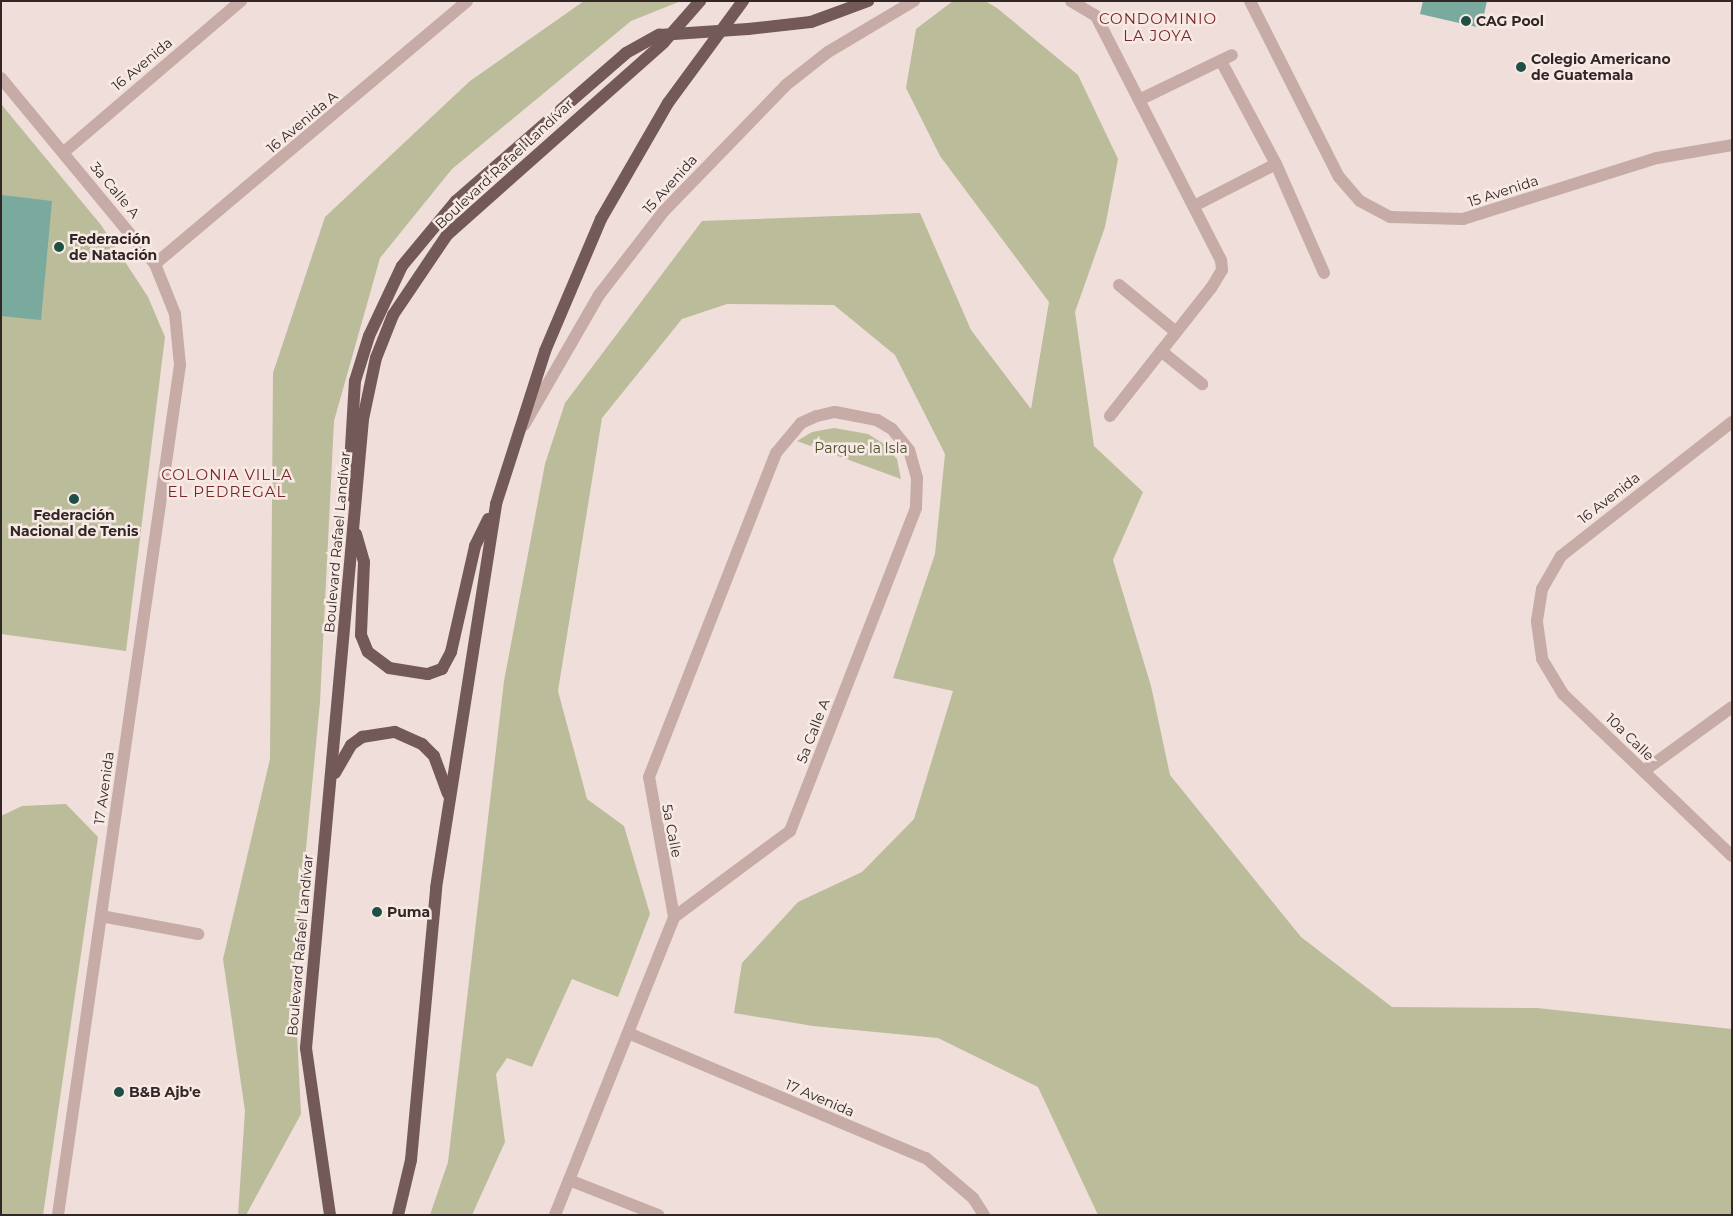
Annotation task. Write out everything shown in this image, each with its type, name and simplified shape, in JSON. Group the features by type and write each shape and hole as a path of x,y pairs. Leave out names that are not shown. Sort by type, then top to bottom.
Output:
{"main road":[{"name":"Boulevard Rafael Landívar","path":"330,1215 306,1048 312,951 331,782 363,418 376,358 393,315 418,275 448,235 664,42 700,1"},
{"path":"398,1215 411,1160 436,888 496,504 512,446 545,351 601,219 668,103 743,1"},
{"path":"355,505 349,481 350,425 361,360 398,272 456,201 641,43 671,32 811,22 868,1"},
{"path":"354,527 364,562 361,635 368,652 389,668 428,674 442,669 451,652 475,546 496,504"},
{"path":"331,782 351,745 375,733 395,732 422,744 434,756 450,801"}],"street":[{"name":"16 Avenida","path":"64,152 240,1"},
{"name":"16 Avenida A","path":"155,264 467,1"},
{"name":"15 Avenida","path":"512,446 599,295 664,211 786,85 828,52 914,1"},
{"name":"15 Avenida","path":"1250,1 1339,177 1360,201 1390,217 1463,219 1657,158 1732,145"},
{"path":"1079,3 1096,16 1194,206 1222,270 1110,416"},
{"path":"1139,100 1226,58 1324,272"},
{"name":"3a Calle A","path":"1,78 155,264 175,314 180,365"},
{"path":"1194,206 1276,164"},
{"path":"1119,285 1176,332"},
{"path":"1161,351 1202,384"},
{"name":"17 Avenida","path":"58,1215 180,365"},
{"name":"5a Calle","path":"674,916 649,777 776,453 801,423 817,416 835,412 877,420 892,429 909,450 917,478 916,508"},
{"name":"16 Avenida","path":"1537,622 1542,589 1561,556 1732,422"},
{"name":"5a Calle A","path":"674,916 790,831 916,508"},
{"name":"10a Calle","path":"1537,622 1542,659 1552,678 1732,856"},
{"path":"1644,771 1732,706"},
{"path":"101,916 198,934"},
{"path":"555,1215 674,916"},
{"name":"17 Avenida","path":"628,1033 926,1158 973,1198 984,1215"},
{"path":"569,1180 658,1215"}],"green space":[{"path":"584,1 681,1 631,21 452,169 380,258 334,421 320,702 294,975 301,1114 246,1215 238,1215 245,1111 223,959 270,759 273,373 325,217 470,81"},
{"path":"953,1 985,1 997,8 1078,75 1118,159 1105,227 1075,312 1094,446 1143,492 1113,560 1151,686 1170,775 1301,937 1392,1007 1537,1008 1732,1029 1732,1215 1098,1215 1038,1087 938,1038 813,1026 734,1013 742,963 798,902 862,872 914,819 953,691 893,678 935,554 945,454 895,355 834,305 727,304 682,319 602,418 558,691 587,799 624,826 650,914 618,997 572,979 532,1067 507,1058 496,1074 505,1142 472,1215 430,1215 448,1162 504,681 545,464 565,403 702,221 920,213 971,330 1031,409 1049,302 940,156 906,88 916,29"},
{"name":"Federación Nacional de Tenis","path":"1,104 101,225 148,297 165,337 126,651 1,634"},
{"name":"Parque la Isla","path":"834,428 868,434 884,444 897,459 901,479 797,441 812,432"},
{"path":"66,804 98,837 43,1215 1,1215 1,816 22,806"}],"water":[{"name":"CAG Pool","path":"1423,1 1487,1 1481,28 1420,14"},
{"path":"2,195 52,201 41,320 1,316"}],"place":[{"name":"CAG Pool","path":"1466,21"},
{"name":"Colegio Americano de Guatemala","path":"1521,67"},
{"name":"Federación de Natación","path":"59,247"},
{"name":"Federación Nacional de Tenis","path":"74,499"},
{"name":"Puma","path":"377,912"},
{"name":"B&B Ajb'e","path":"119,1092"}],"district":[{"name":"CONDOMINIO LA JOYA","path":"1158,26"},
{"name":"COLONIA VILLA EL PEDREGAL","path":"227,482"}]}
